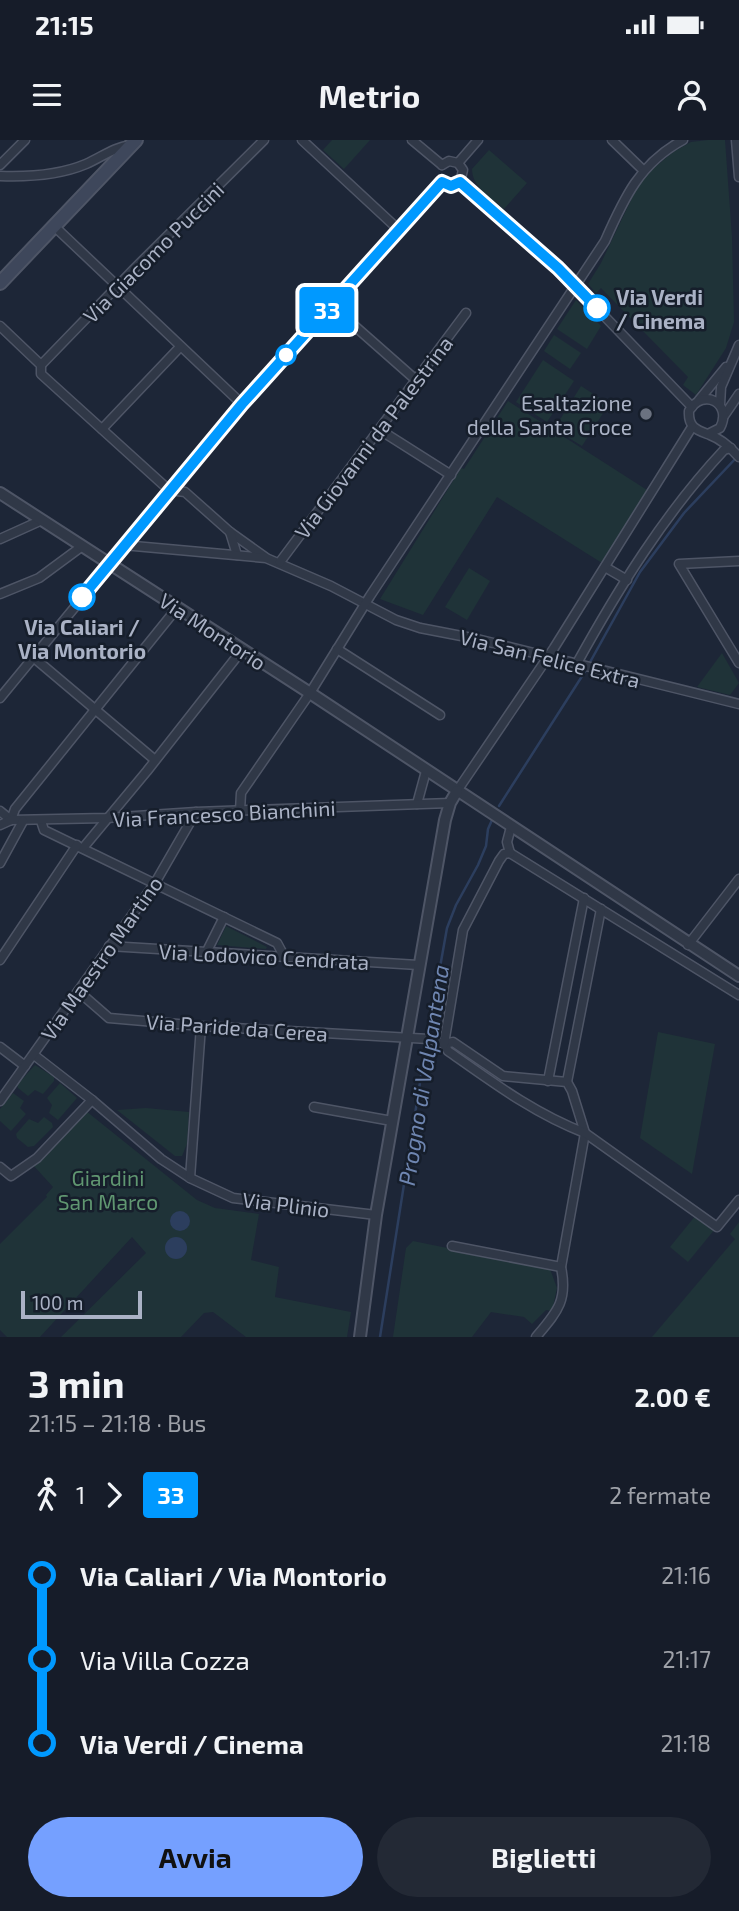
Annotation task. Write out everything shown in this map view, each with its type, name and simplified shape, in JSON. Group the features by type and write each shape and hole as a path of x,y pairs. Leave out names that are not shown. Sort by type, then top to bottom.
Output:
{"main road":[{"path":"0,283 134,142"}],"street":[{"path":"0,165 25,140"},
{"name":"Via Giacomo Puccini","path":"41,365 264,140"},
{"path":"302,140 400,230"},
{"path":"412,140 442,165"},
{"path":"458,163 478,140"},
{"path":"612,140 643,170"},
{"path":"240,811 241,793 310,693 366,603 605,241 626,196 643,170 668,148 683,140"},
{"path":"736,140 739,177"},
{"path":"0,176 57,173 85,164 113,149 134,142"},
{"path":"449,161 458,163 463,174 460,182 451,186 442,182 439,176 442,165 449,161"},
{"path":"0,698 123,545 242,404 442,182"},
{"path":"460,182 575,285 695,404"},
{"path":"54,226 242,404"},
{"path":"331,306 416,380"},
{"name":"Via Giovanni da Palestrina","path":"280,562 466,313"},
{"path":"0,326 41,365 41,374 169,491 185,492 230,533 266,558"},
{"path":"734,452 720,405 721,387 739,345"},
{"path":"102,429 180,347"},
{"path":"732,359 695,404 689,417 696,432 708,434 734,452"},
{"path":"708,434 717,431 739,394"},
{"path":"695,404 710,400 720,405"},
{"path":"360,1337 376,1214 405,1038 450,803 605,567 692,427"},
{"path":"380,430 451,475"},
{"path":"578,666 627,580 676,505 724,450 734,452"},
{"name":"Via Montorio","path":"0,493 310,693 739,976"},
{"path":"0,539 42,520"},
{"path":"230,533 237,555"},
{"name":"Via San Felice Extra","path":"123,545 266,558 366,603 396,620 420,628 739,704"},
{"path":"0,594 38,578 81,547"},
{"path":"739,561 679,565 739,663"},
{"path":"605,567 627,580"},
{"path":"0,811 11,820 15,809 177,608"},
{"path":"337,649 440,716"},
{"path":"0,960 80,846 155,760 242,650"},
{"path":"33,657 155,760"},
{"path":"417,804 426,771"},
{"name":"Via Francesco Bianchini","path":"0,825 11,820 41,821 196,812 450,803"},
{"name":"Via Maestro Martino","path":"0,1101 155,883 196,812"},
{"path":"0,863 23,821"},
{"path":"41,821 44,830 277,943 284,956"},
{"path":"510,827 507,842 510,853"},
{"path":"739,995 510,853 504,854 499,861 463,930 444,1044 448,1051 510,1094 566,1126 585,1133 717,1227 739,1200"},
{"path":"688,944 739,879"},
{"path":"548,1081 584,898"},
{"path":"537,1337 560,1308 565,1283 561,1267 585,1133 567,1083 601,909"},
{"path":"205,953 224,917"},
{"name":"Via Lodovico Cendrata","path":"109,946 418,965"},
{"name":"Via Paride da Cerea","path":"79,991 109,1017 201,1026 405,1038 444,1044 453,1042 503,1076 567,1083"},
{"path":"190,1178 201,1026"},
{"path":"0,1047 25,1066"},
{"name":"Via Plinio","path":"34,1055 92,1100 160,1160 190,1178 233,1198 376,1214"},
{"path":"0,1167 11,1176 37,1158 92,1100"},
{"path":"314,1107 392,1121"},
{"path":"452,1246 561,1267"}],"green space":[{"path":"332,140 370,140 344,169 323,150"},
{"path":"725,140 732,237 734,322 726,348 696,395 683,385 688,377 601,288 596,293 588,284 601,263 641,179 673,152 691,142"},
{"path":"489,150 527,183 504,209 483,192 473,175 472,169"},
{"path":"576,300 601,326 587,349 557,329"},
{"path":"554,335 581,353 570,369 544,351"},
{"path":"543,360 574,381 547,422 516,402"},
{"path":"581,386 609,404 582,446 554,429"},
{"path":"508,401 647,490 602,563 497,497 423,615 380,599 461,468 464,469"},
{"path":"469,568 490,581 467,620 445,607"},
{"path":"722,653 739,683 730,695 697,687"},
{"path":"226,926 267,947 266,949 217,945"},
{"path":"658,1032 715,1044 692,1174 640,1138"},
{"path":"35,1065 54,1077 54,1081 43,1094 35,1090 28,1096 17,1085"},
{"path":"60,1083 77,1098 58,1120 49,1113 52,1105 47,1098"},
{"path":"13,1093 24,1101 20,1108 26,1114 11,1131 0,1121 0,1109"},
{"path":"146,1108 189,1112 187,1144 182,1156 175,1156 117,1110"},
{"name":"Giardini San Marco","path":"86,1111 197,1200 215,1208 259,1214 251,1260 279,1267 275,1297 351,1312 347,1337 246,1337 213,1312 204,1313 181,1337 61,1337 146,1253 132,1237 40,1337 7,1337 0,1330 0,1244 47,1197 53,1187 33,1165"},
{"path":"44,1117 53,1127 34,1146 28,1147 17,1138 16,1134 29,1119 38,1123"},
{"path":"696,1215 715,1229 688,1262 670,1247"},
{"path":"739,1222 739,1337 652,1337 735,1239 730,1234"},
{"path":"413,1241 550,1269 557,1288 552,1311 546,1310 532,1324 524,1317 491,1312 472,1337 393,1337 406,1248"}],"water":[{"path":"180,1211 187,1214 190,1221 187,1228 180,1231 173,1228 170,1221 173,1214"},
{"path":"176,1237 184,1240 187,1248 184,1256 176,1259 168,1256 165,1248 168,1240"}],"waterway":[{"name":"Progno di Valpantena","path":"589,664 640,572 684,513 737,457"},
{"name":"Progno di Valpantena","path":"499,806 586,670"},
{"name":"Progno di Valpantena","path":"380,1337 447,928 486,846 492,820"}],"bus line":[{"name":"33","path":"82,597 242,404 442,182 451,186 460,182 558,268 597,308"}],"place":[{"name":"Via Verdi / Cinema","path":"597,308"},
{"name":"Esaltazione della Santa Croce","path":"646,414"},
{"name":"Via Caliari / Via Montorio","path":"82,597"}]}
